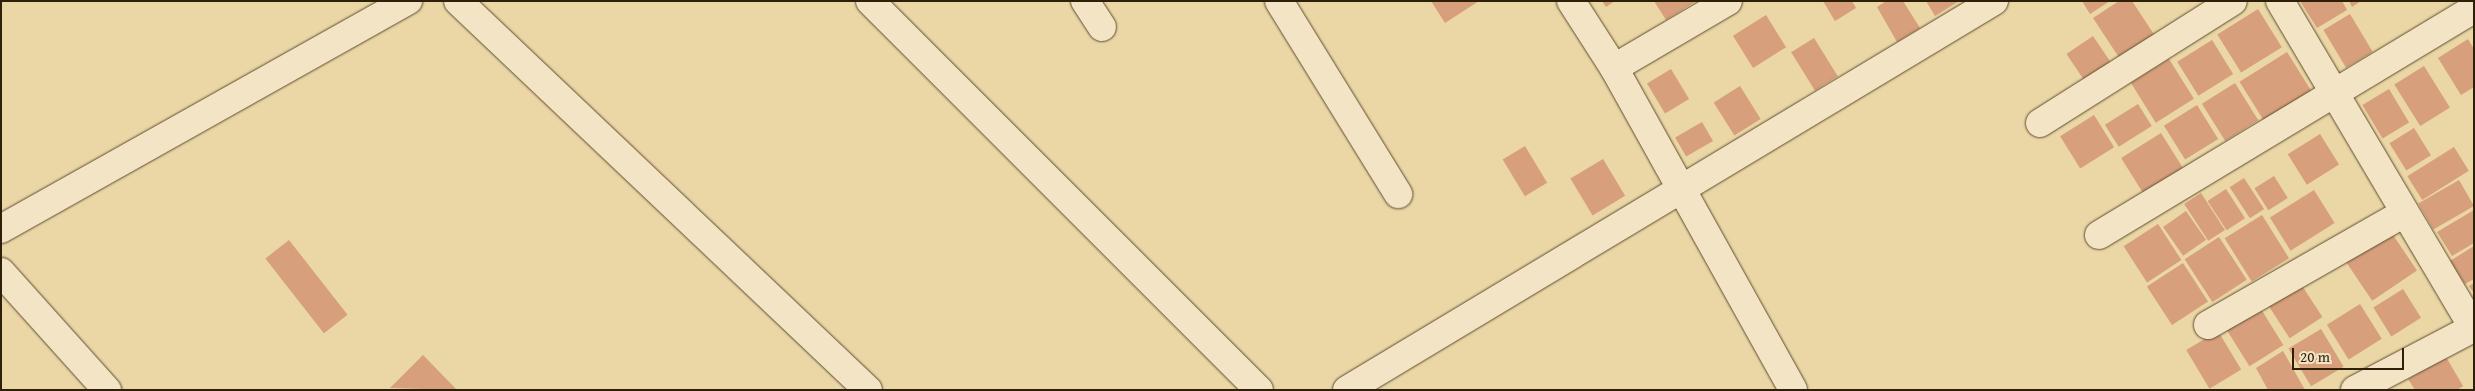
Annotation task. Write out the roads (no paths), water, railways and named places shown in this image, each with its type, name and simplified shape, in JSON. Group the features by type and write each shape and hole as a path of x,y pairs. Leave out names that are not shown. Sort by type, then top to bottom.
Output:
{"street":[{"path":"1,229 408,1"},
{"path":"458,1 868,390"},
{"path":"870,1 1259,390"},
{"path":"1085,1 1102,27"},
{"path":"1280,1 1398,194"},
{"path":"1571,1 1614,68 1794,390"},
{"path":"1614,68 1728,1"},
{"path":"1347,390 1994,1"},
{"path":"2040,122 2233,1"},
{"path":"2280,1 2335,91 2404,213 2473,328 2355,390"},
{"path":"2099,234 2474,9"},
{"path":"2208,325 2404,213"},
{"path":"1,272 107,390"}]}
